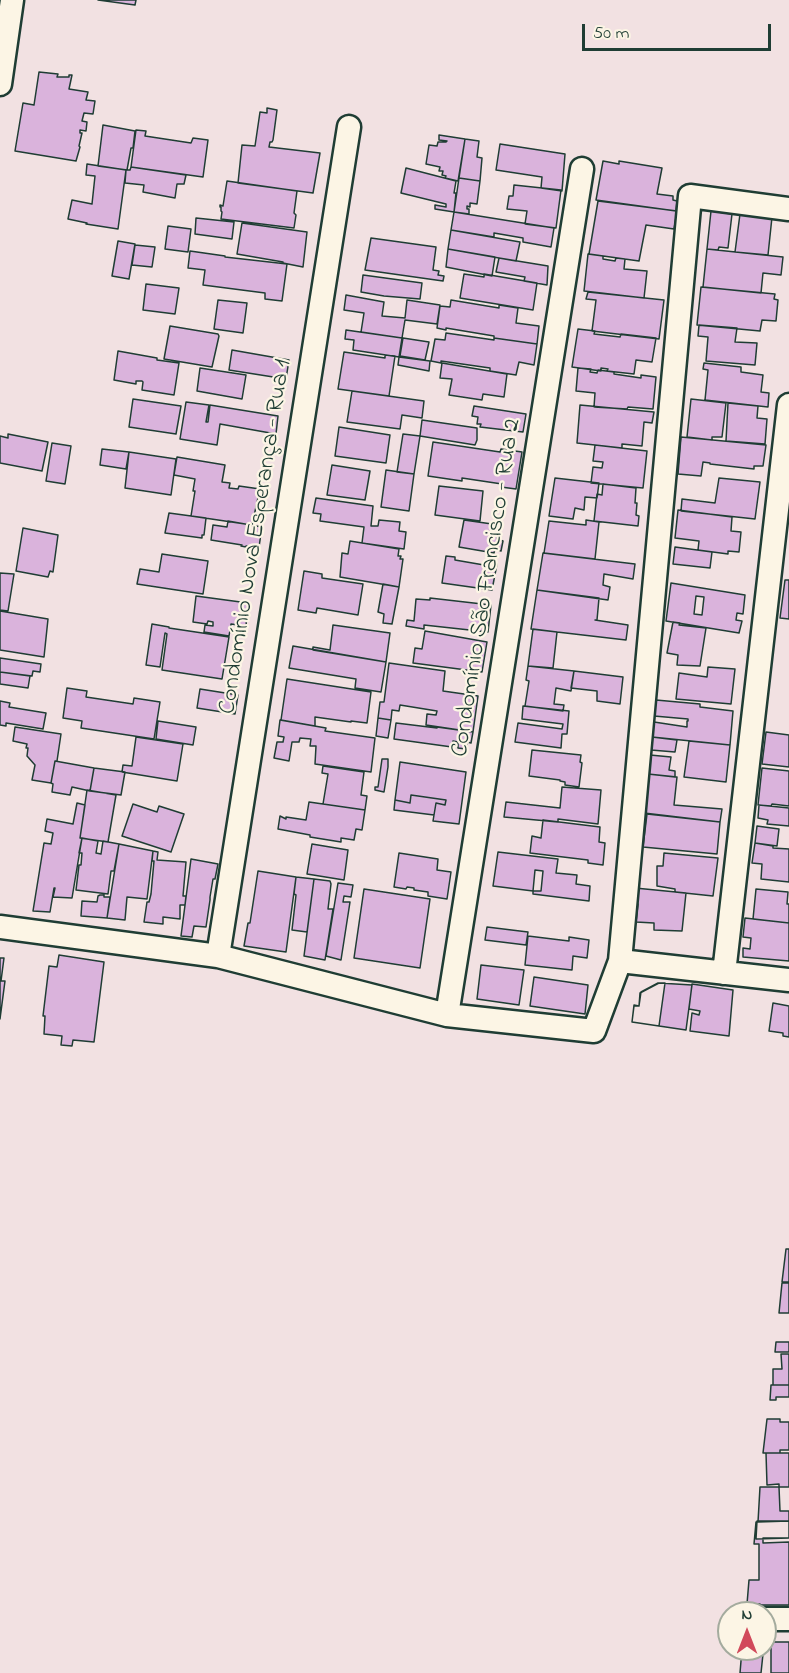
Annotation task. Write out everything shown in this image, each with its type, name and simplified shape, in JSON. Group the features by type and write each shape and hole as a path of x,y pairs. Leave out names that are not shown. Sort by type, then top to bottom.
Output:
{"street":[{"path":"0,84 3,37 12,0"},
{"name":"Condomínio Nova Esperança - Rua 1","path":"218,956 349,127"},
{"name":"Condomínio São Francisco - Rua 2","path":"447,1015 582,169"},
{"path":"0,927 218,956 447,1015 594,1031 620,961 690,196 789,209"},
{"path":"724,973 786,459 789,405"},
{"path":"620,961 789,980"}],"building":[{"path":"98,0 136,0 135,5"},
{"path":"39,72 58,74 57,77 72,75 69,89 88,92 86,100 95,101 93,114 84,113 82,121 87,122 86,131 80,130 82,133 76,161 15,151 23,103 34,105"},
{"path":"267,108 277,110 273,140 269,147 320,153 313,193 238,183 242,145 255,146 260,112 267,113"},
{"path":"103,125 135,131 127,170 98,166"},
{"path":"136,130 146,131 145,136 191,143 193,138 208,140 203,177 131,167"},
{"path":"439,135 465,139 458,181 445,178 446,176 442,175 443,171 439,171 440,167 426,164 429,145 437,146 438,142 447,141 439,140"},
{"path":"465,139 479,141 477,157 482,158 480,181 459,178"},
{"path":"500,144 565,154 562,191 541,188 542,177 496,170"},
{"path":"603,161 619,164 619,161 662,168 657,194 673,196 673,200 677,201 676,211 596,200"},
{"path":"87,164 126,170 118,229 68,219 72,200 92,204 95,176 86,175"},
{"path":"131,167 186,175 184,184 177,184 175,198 143,192 144,185 125,183 126,170 130,170"},
{"path":"406,168 456,181 454,212 435,209 435,205 446,207 446,204 401,193"},
{"path":"459,178 480,181 477,204 470,203 470,207 467,206 469,214 454,212"},
{"path":"227,181 297,191 294,228 221,219 220,205 223,206"},
{"path":"514,185 561,190 556,228 525,224 527,211 507,209 509,196 513,196"},
{"path":"598,201 677,211 674,229 646,225 639,261 589,254"},
{"path":"711,211 732,214 728,248 707,249"},
{"path":"454,212 554,228 551,247 523,242 523,238 494,233 494,237 451,230"},
{"path":"740,214 772,217 768,255 735,252"},
{"path":"196,218 234,222 232,239 195,234"},
{"path":"242,223 307,232 303,267 237,254"},
{"path":"168,226 191,229 188,252 165,249"},
{"path":"451,230 520,242 516,261 448,249"},
{"path":"371,238 436,247 433,270 439,271 438,275 444,276 443,281 365,270"},
{"path":"118,241 135,244 129,279 112,276"},
{"path":"135,245 155,247 152,267 132,265"},
{"path":"448,249 495,257 492,276 446,267"},
{"path":"707,249 783,257 781,275 763,273 761,293 703,287"},
{"path":"190,251 287,264 282,301 265,299 265,293 203,285 205,270 188,268"},
{"path":"588,254 603,256 603,259 615,261 616,258 625,259 624,269 647,271 644,298 584,291"},
{"path":"499,258 548,266 547,285 524,281 525,277 496,272"},
{"path":"464,274 484,277 484,274 537,283 533,310 460,298"},
{"path":"363,275 422,283 420,299 361,292"},
{"path":"146,284 179,288 175,314 143,310"},
{"path":"701,287 775,294 774,299 778,300 776,321 762,320 760,331 697,325"},
{"path":"588,292 664,300 659,339 592,331 596,300 586,299"},
{"path":"346,295 384,302 382,316 405,318 407,300 440,305 437,324 405,320 402,338 361,332 364,313 344,310"},
{"path":"218,300 247,303 243,333 214,329"},
{"path":"451,300 499,308 499,305 518,308 516,323 539,326 537,344 437,328 440,306 450,307"},
{"path":"699,325 737,328 735,342 757,343 755,365 706,361 708,337 698,336"},
{"path":"170,326 218,334 212,367 164,359"},
{"path":"578,329 595,331 594,334 620,337 621,334 656,338 652,362 636,360 634,374 607,371 608,369 601,368 601,371 572,367"},
{"path":"346,330 402,338 399,357 353,350 354,340 345,339"},
{"path":"446,333 537,344 534,365 519,362 516,375 490,371 490,368 431,361 435,339 445,340"},
{"path":"403,338 429,342 425,360 400,356"},
{"path":"232,350 289,360 286,379 229,370"},
{"path":"118,351 179,363 174,395 142,390 142,381 136,381 136,384 114,380"},
{"path":"344,352 385,358 385,355 395,356 389,396 338,389"},
{"path":"399,357 430,361 429,371 398,365"},
{"path":"442,363 507,374 504,397 483,394 482,400 449,395 452,379 440,378"},
{"path":"704,363 741,367 741,372 763,375 761,392 769,393 768,407 705,400 708,370 703,369"},
{"path":"200,368 246,375 242,399 197,391"},
{"path":"578,368 591,369 590,372 597,373 598,370 641,378 641,375 656,377 653,409 594,407 595,393 576,391"},
{"path":"352,391 424,401 422,418 402,415 400,429 347,422"},
{"path":"133,399 181,406 176,434 129,427"},
{"path":"691,399 726,403 722,437 712,437 712,440 687,437"},
{"path":"186,402 209,405 206,422 208,422 210,405 278,416 276,434 220,424 217,445 180,439"},
{"path":"728,403 758,406 757,418 767,419 765,444 726,441"},
{"path":"580,405 654,412 652,423 644,422 642,446 622,444 622,448 577,443"},
{"path":"474,406 526,414 523,432 480,427 481,424 477,424 478,417 472,416"},
{"path":"422,420 477,428 475,445 420,436"},
{"path":"339,427 390,435 386,463 335,456"},
{"path":"8,434 48,442 42,471 0,463 0,436 8,438"},
{"path":"403,434 420,436 414,474 397,472"},
{"path":"681,437 766,445 763,466 754,466 754,469 703,462 701,476 678,474"},
{"path":"433,442 500,452 501,449 522,452 516,489 501,487 502,484 462,478 462,481 428,476"},
{"path":"52,443 71,446 65,484 46,481"},
{"path":"595,445 647,451 643,488 591,483 593,467 602,468 603,462 593,461"},
{"path":"102,449 129,452 126,469 100,465"},
{"path":"129,452 176,459 171,495 125,488"},
{"path":"177,457 225,465 222,482 230,483 229,488 238,489 239,486 260,489 252,525 191,516 195,479 174,475"},
{"path":"332,465 370,471 365,500 327,495"},
{"path":"386,470 414,474 409,511 381,507"},
{"path":"555,478 599,483 597,498 585,497 584,510 575,508 573,519 549,516"},
{"path":"719,478 760,482 755,519 681,511 682,499 715,503"},
{"path":"603,484 636,488 638,526 594,521 597,494 602,495"},
{"path":"439,486 483,491 480,521 435,515"},
{"path":"316,498 373,506 371,526 378,526 379,520 400,522 399,531 406,532 404,549 362,543 364,527 320,521 321,514 313,513"},
{"path":"678,510 732,517 731,531 741,532 739,552 728,551 728,554 698,550 699,541 675,538"},
{"path":"169,513 206,518 202,538 165,533"},
{"path":"464,520 499,525 497,539 503,541 501,551 495,549 494,553 459,547"},
{"path":"586,520 599,522 595,559 544,553 549,521 586,525"},
{"path":"228,521 262,527 259,547 246,547 211,540 213,525 227,527"},
{"path":"23,528 58,535 53,572 50,571 48,577 16,571"},
{"path":"350,541 399,549 398,556 403,559 399,587 340,577 342,553 348,554"},
{"path":"675,547 712,552 710,568 673,564"},
{"path":"543,553 635,564 633,579 604,574 603,585 610,587 608,600 537,590"},
{"path":"162,554 208,561 203,594 137,584 140,569 159,572"},
{"path":"446,556 455,557 455,560 484,565 484,562 497,564 492,590 442,583"},
{"path":"304,571 322,574 322,578 363,584 358,615 317,608 316,613 298,610"},
{"path":"0,573 14,574 8,611 0,610"},
{"path":"785,580 789,580 789,619 780,618"},
{"path":"671,583 745,595 743,614 737,613 736,620 742,621 739,633 666,621","holes":["696,596 704,597 702,615 694,614"]},
{"path":"383,584 399,587 392,624 383,623 384,614 378,612"},
{"path":"537,590 599,598 597,620 595,620 628,625 626,640 531,629"},
{"path":"196,596 248,603 246,626 231,624 229,636 204,632 205,625 213,626 213,622 208,621 207,624 193,622"},
{"path":"430,598 491,605 488,632 424,625 424,629 406,626 407,620 414,621 416,599 430,600"},
{"path":"0,611 48,619 44,657 0,650"},
{"path":"673,622 680,623 679,625 706,628 700,666 677,665 678,655 667,653"},
{"path":"152,624 229,637 222,679 162,670 167,634 165,633 160,667 146,665"},
{"path":"333,625 390,633 386,662 313,650 313,647 330,650"},
{"path":"533,629 557,632 553,668 528,666"},
{"path":"425,631 487,642 482,672 413,663 415,648 422,649"},
{"path":"293,646 386,662 381,692 355,688 356,679 289,668"},
{"path":"0,658 41,664 40,672 33,671 32,676 0,672"},
{"path":"389,663 445,671 443,691 478,696 473,732 426,725 427,714 436,715 437,711 400,705 399,711 392,710 391,720 378,718 380,702 384,702"},
{"path":"528,666 574,671 571,691 556,688 554,704 564,705 563,711 525,706 529,681 526,680"},
{"path":"708,667 735,669 731,704 676,699 679,673 707,677"},
{"path":"574,671 623,677 620,704 597,701 597,691 571,688"},
{"path":"0,672 30,676 28,688 0,684"},
{"path":"287,679 371,692 367,723 315,717 315,726 281,720"},
{"path":"67,688 87,691 86,697 133,704 134,698 160,702 154,739 81,728 82,721 63,718"},
{"path":"200,689 238,695 235,714 197,708"},
{"path":"656,700 700,704 700,707 733,711 730,745 652,737 654,722 687,727 688,721 688,719 654,716"},
{"path":"0,701 10,703 9,707 46,713 43,729 6,723 6,726 0,725"},
{"path":"523,706 569,711 567,734 562,734 561,748 515,742 518,723 562,729 563,724 522,719"},
{"path":"378,718 391,720 388,738 376,736"},
{"path":"280,720 326,728 325,731 375,738 371,772 315,764 316,746 310,746 311,739 300,738 299,742 292,742 289,761 274,758 277,742 283,742 284,737 278,736"},
{"path":"158,721 196,727 193,745 156,739"},
{"path":"396,723 473,732 471,743 467,742 466,749 458,748 458,742 453,741 452,747 394,739"},
{"path":"15,727 61,734 51,783 32,780 35,765 27,756 27,744 13,741"},
{"path":"766,732 789,735 789,767 762,764"},
{"path":"136,737 183,744 177,781 122,772 123,765 132,766"},
{"path":"652,737 677,740 675,752 651,750"},
{"path":"689,741 730,745 726,782 684,777"},
{"path":"532,750 581,755 579,787 565,785 565,782 560,780 529,776"},
{"path":"650,755 671,757 669,770 675,771 675,777 648,774"},
{"path":"382,759 388,759 384,792 375,790 375,787 378,787"},
{"path":"55,761 94,768 90,791 72,787 70,795 52,792 53,784 51,783"},
{"path":"400,762 466,772 459,824 433,821 436,803 445,805 446,800 411,795 410,803 395,800"},
{"path":"323,766 364,772 361,795 367,796 365,810 323,804 328,774 322,773"},
{"path":"94,768 125,772 121,795 90,791"},
{"path":"762,768 789,771 789,806 758,805"},
{"path":"648,774 677,777 674,805 722,809 720,822 644,813"},
{"path":"562,787 601,790 598,824 558,819 558,822 504,817 506,802 560,808"},
{"path":"87,790 116,795 108,842 80,838"},
{"path":"411,795 446,800 445,805 436,803 434,815 394,810 395,800 410,803"},
{"path":"309,802 365,810 362,830 356,829 354,840 341,838 341,842 278,829 280,816 286,819 286,817 306,820"},
{"path":"77,803 85,805 72,898 53,897 54,888 50,912 33,911 44,843 51,844 53,833 45,831 47,819 73,824"},
{"path":"133,804 157,812 159,806 184,814 171,852 122,836"},
{"path":"759,805 789,808 789,826 767,824 768,820 758,818"},
{"path":"647,814 720,822 717,854 643,847"},
{"path":"543,820 600,827 599,842 605,843 603,865 588,863 588,860 530,853 532,836 541,838"},
{"path":"757,826 779,829 777,846 755,843"},
{"path":"82,838 98,841 96,853 101,854 103,841 119,844 114,871 111,871 108,894 76,890 79,865 81,865 82,853 79,853"},
{"path":"755,843 789,849 789,882 761,879 762,864 752,863"},
{"path":"119,844 153,851 147,899 127,897 125,920 107,918"},
{"path":"312,844 348,850 344,880 307,874"},
{"path":"153,851 158,852 157,860 186,862 183,896 186,896 185,905 180,905 180,919 163,917 163,924 144,922 147,902 151,894"},
{"path":"498,852 558,859 556,873 577,875 576,884 590,886 589,901 493,886","holes":["535,870 543,871 541,891 533,891"]},
{"path":"399,853 438,859 437,870 451,872 447,899 428,896 428,892 414,890 414,888 394,887"},
{"path":"664,853 718,858 713,896 675,892 675,889 657,886 657,866 663,866"},
{"path":"191,859 218,864 215,879 213,879 206,927 194,926 192,937 181,936"},
{"path":"258,871 296,877 286,952 244,946"},
{"path":"296,877 314,879 307,932 292,930"},
{"path":"314,879 330,881 331,884 328,909 333,909 325,960 304,956"},
{"path":"338,883 353,885 351,897 344,896 343,902 350,902 341,960 326,956"},
{"path":"635,888 686,893 682,931 654,930 654,923 636,922 638,904 633,904"},
{"path":"364,889 430,899 420,968 354,958"},
{"path":"756,889 788,892 789,923 753,919"},
{"path":"100,895 110,897 107,918 81,916 82,901 97,902"},
{"path":"745,918 789,923 789,961 743,957 743,948 750,949 751,938 743,937"},
{"path":"487,927 528,932 526,945 485,940"},
{"path":"528,936 569,941 569,937 589,940 587,958 573,956 572,970 525,965"},
{"path":"59,955 104,962 94,1042 73,1040 72,1046 61,1045 62,1036 44,1034 45,1016 43,1016 49,966 57,967"},
{"path":"0,958 4,958 1,981 5,981 0,1019"},
{"path":"481,965 524,970 519,1005 477,999"},
{"path":"534,977 588,985 585,1014 530,1006"},
{"path":"658,983 665,983 659,1026 632,1022 634,1005 639,1006 641,992"},
{"path":"659,983 692,985 686,1030 632,1022 634,1006 639,1006 640,993"},
{"path":"692,984 733,990 729,1036 690,1031 692,1013 699,1015 700,1011 689,1009"},
{"path":"773,1003 789,1006 789,1037 783,1036 783,1033 769,1031"},
{"path":"786,1249 789,1249 789,1282 782,1282"},
{"path":"782,1283 789,1283 789,1313 779,1313"},
{"path":"776,1342 789,1342 789,1352 775,1352"},
{"path":"781,1354 789,1354 789,1385 773,1385 773,1369 782,1369"},
{"path":"771,1385 789,1385 789,1397 776,1397 776,1400 770,1400"},
{"path":"767,1419 789,1422 789,1450 780,1450 780,1453 763,1453"},
{"path":"766,1453 789,1453 789,1487 779,1487 779,1484 767,1485"},
{"path":"760,1487 779,1487 780,1511 789,1511 789,1521 758,1522"},
{"path":"757,1521 789,1521 789,1538 756,1539"},
{"path":"789,1521 789,1538 763,1538 763,1543 789,1542 789,1605 777,1605 777,1601 747,1601 749,1580 759,1580 759,1544 754,1544 756,1522"},
{"path":"777,1642 789,1642 789,1673 771,1673 771,1661 777,1661"},
{"path":"741,1661 762,1661 761,1673 740,1673"}]}
